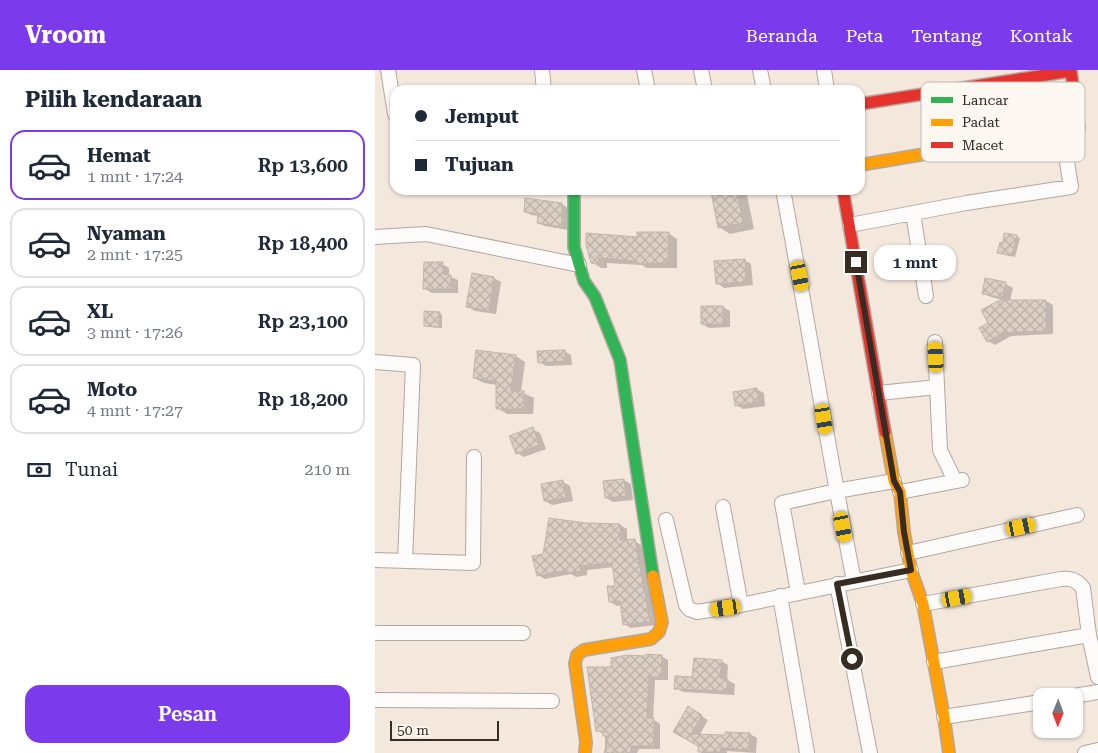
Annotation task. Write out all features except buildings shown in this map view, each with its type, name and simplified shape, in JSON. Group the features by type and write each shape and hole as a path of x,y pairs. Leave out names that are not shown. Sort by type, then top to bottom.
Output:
{"street":[{"path":"388,70 391,85"},
{"path":"542,70 543,85"},
{"path":"645,70 647,85"},
{"path":"701,70 704,85"},
{"path":"760,70 762,85"},
{"path":"824,70 826,85"},
{"path":"1001,82 1071,71 1073,82"},
{"path":"865,103 921,94"},
{"path":"865,164 921,155"},
{"path":"850,225 966,203 1071,187 1067,162"},
{"path":"574,195 574,247 583,281 595,297 620,360 639,476 647,544 662,622 661,630 657,636 651,639 584,650 577,655 575,664 586,742 585,753"},
{"path":"784,195 806,310 836,491 854,581"},
{"path":"844,195 911,570 923,604 949,753"},
{"path":"913,213 926,296"},
{"path":"375,237 426,234 579,264"},
{"path":"798,592 782,503 836,491 959,481 940,450 935,342"},
{"path":"375,362 413,365 405,561"},
{"path":"879,393 937,387"},
{"path":"375,560 473,563 474,457"},
{"path":"723,507 741,605"},
{"path":"909,552 1077,515"},
{"path":"666,520 686,605 689,610 697,612 741,605 911,570"},
{"path":"923,604 1072,578 1083,588 1089,635 1098,677"},
{"path":"837,584 870,753"},
{"path":"780,596 807,753"},
{"path":"375,633 523,633"},
{"path":"933,662 1089,635"},
{"path":"1083,694 1098,692"},
{"path":"375,700 552,701"},
{"path":"944,717 1033,703"},
{"path":"1085,753 1098,750"}],"traffic: fast":[{"path":"574,195 574,247 584,281 595,297 620,360 653,576"}],"traffic: slow":[{"path":"865,164 921,155"},
{"path":"885,432 894,481 900,492 904,532 911,570 923,604 949,753"},
{"path":"585,753 586,742 575,664 577,655 584,650 651,639 659,632 662,622 653,576"}],"traffic: jam":[{"path":"1001,82 1071,71 1072,82"},
{"path":"865,103 921,94"},
{"path":"844,195 885,432"}],"route":[{"path":"852,659 837,584 911,570 904,532 900,492 894,481 856,262"}]}
